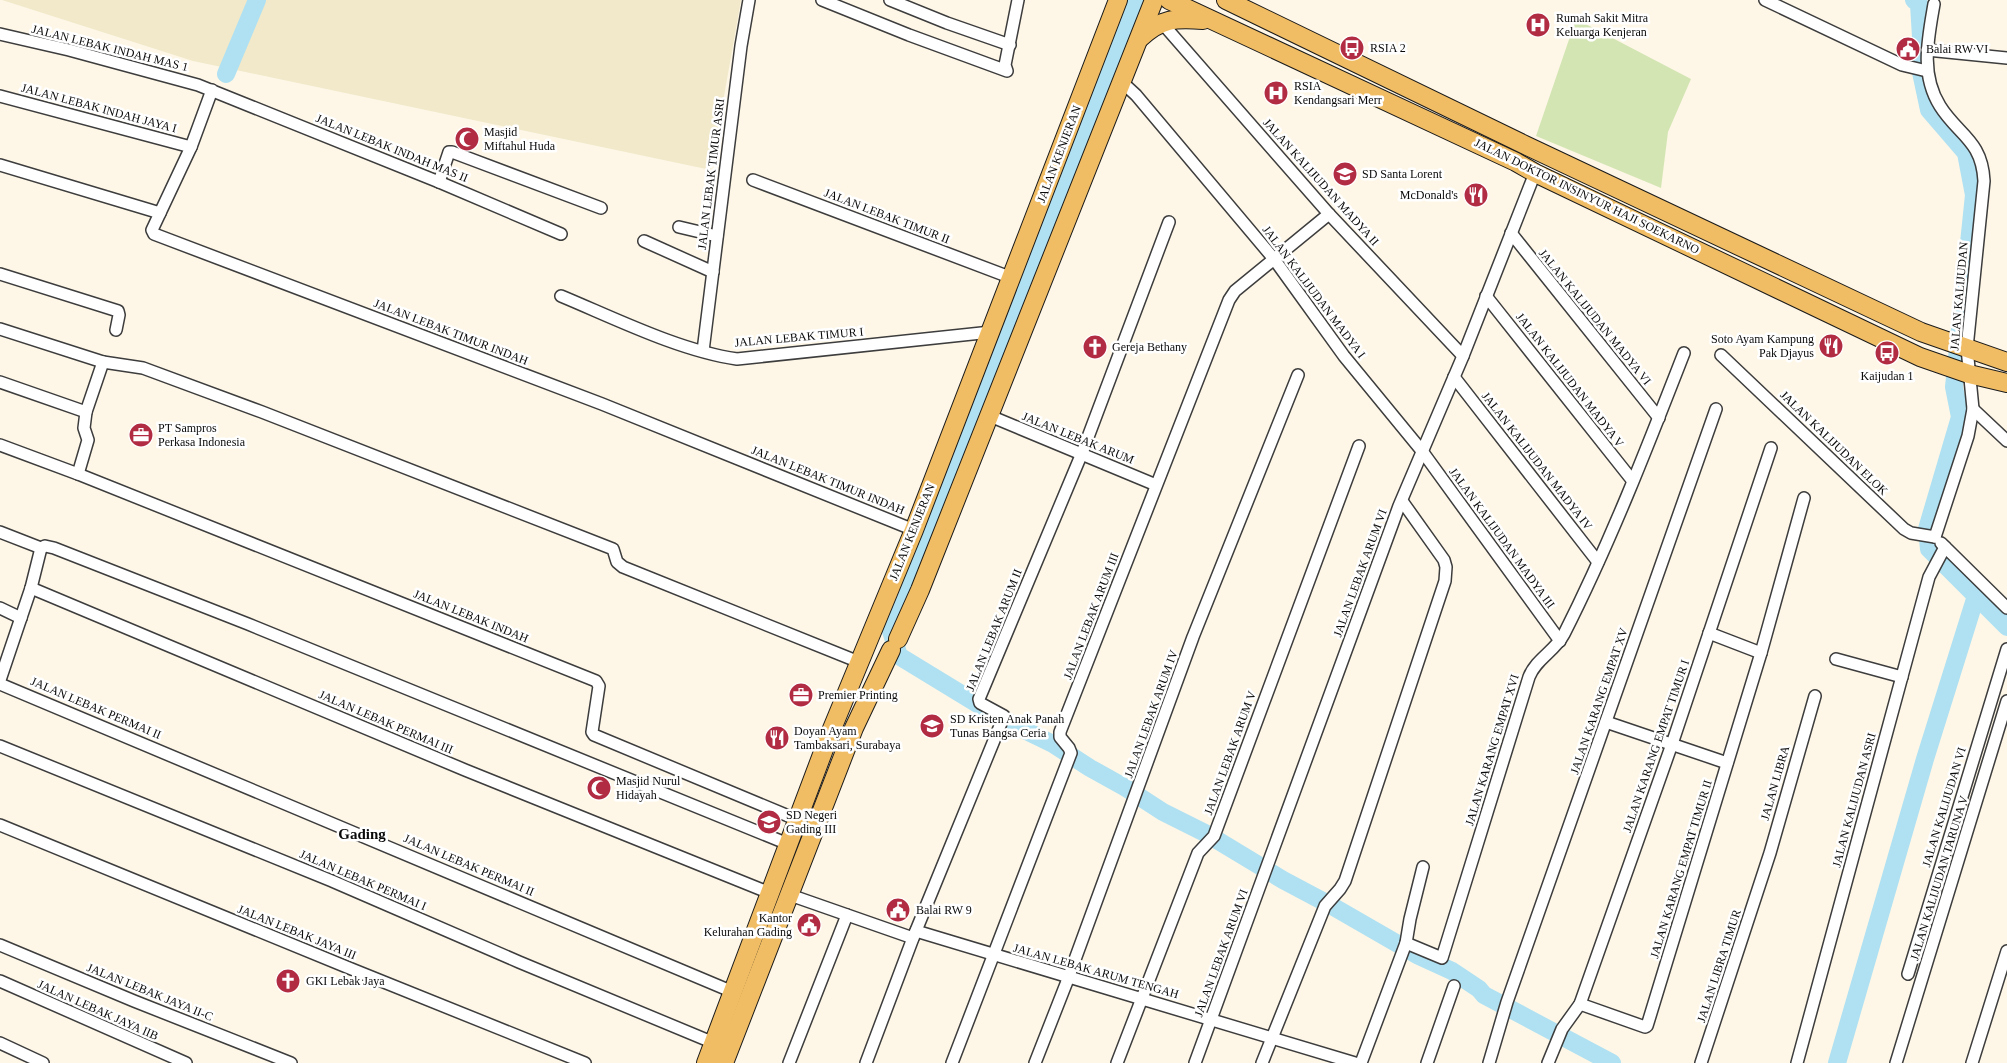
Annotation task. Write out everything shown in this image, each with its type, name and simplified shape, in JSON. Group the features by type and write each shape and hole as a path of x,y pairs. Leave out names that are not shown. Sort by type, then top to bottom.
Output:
{"main road":[{"name":"JALAN KENJERAN","path":"706,1063 752,945 788,844 859,662 914,530 1118,0"},
{"path":"724,1063 854,728 920,590 1154,0"},
{"name":"JALAN DOKTOR INSINYUR HAJI SOEKARNO","path":"1169,0 1516,162 1535,173 1920,357 1959,371 2007,383"},
{"name":"JALAN DOKTOR INSINYUR HAJI SOEKARNO","path":"1226,0 1525,145 1921,332 2007,362"},
{"path":"1140,38 1162,23 1178,18 1216,21"},
{"path":"1516,162 1526,156 1527,150 1525,145"},
{"path":"1535,173 1533,164 1535,158 1543,152"},
{"path":"752,945 768,951"},
{"path":"743,967 752,968 759,974"}],"street":[{"name":"JALAN LEBAK TIMUR ASRI","path":"703,351 741,46 749,0"},
{"path":"822,0 909,35 1007,71 1005,65 1010,45 1014,1"},
{"path":"890,0 947,23 1010,45"},
{"path":"1765,0 1866,48 1921,70"},
{"name":"JALAN KALIJUDAN","path":"1932,536 1968,436 1973,409 1959,371 1959,346 1984,173 1978,151 1939,105 1921,70 1927,50 1934,1"},
{"name":"JALAN KALIJUDAN MADYA II","path":"1162,23 1329,214 1463,356"},
{"name":"JALAN LEBAK INDAH MAS 1","path":"0,34 78,53 212,90"},
{"path":"1927,50 2007,58"},
{"name":"JALAN KALIJUDAN MADYA I","path":"1123,82 1274,259 1344,356 1422,450"},
{"path":"0,165 160,213 191,147 212,90"},
{"name":"JALAN LEBAK INDAH MAS II","path":"212,90 439,182 561,234"},
{"name":"JALAN LEBAK INDAH JAYA I","path":"0,96 191,147"},
{"path":"439,182 449,152 452,152 601,208"},
{"path":"1402,501 1463,356 1535,173"},
{"name":"JALAN LEBAK TIMUR II","path":"753,180 1012,278"},
{"name":"JALAN LEBAK TIMUR INDAH","path":"160,213 152,230 154,234 602,404 914,530"},
{"name":"JALAN LEBAK ARUM III","path":"952,1063 1070,756 1069,748 1060,737 1060,732 1231,296 1235,290 1329,214"},
{"name":"JALAN LEBAK ARUM II","path":"866,1063 914,934 1003,716 980,703 979,699 1082,453 1169,222"},
{"path":"680,227 717,236"},
{"name":"JALAN KALIJUDAN MADYA VI","path":"1511,233 1658,418"},
{"path":"644,241 713,272"},
{"path":"0,274 118,311 116,330"},
{"name":"JALAN LEBAK TIMUR I","path":"561,296 651,334 703,351 741,358 991,332"},
{"name":"JALAN KALIJUDAN MADYA V","path":"1486,296 1632,480"},
{"path":"0,329 103,362 143,368 253,408 613,549 617,562 623,567 859,662"},
{"name":"JALAN KARANG EMPAT XVI","path":"1405,947 1442,958 1529,677 1537,663 1560,641 1598,562 1684,354"},
{"name":"JALAN KALIJUDAN ELOK","path":"1721,355 1904,529 1916,534 1932,536"},
{"path":"0,445 78,474 88,440 84,428 86,412 103,362"},
{"name":"JALAN LEBAK ARUM IV","path":"1035,1063 1069,977 1194,637 1298,375"},
{"name":"JALAN KALIJUDAN MADYA IV","path":"1454,377 1598,562"},
{"path":"0,382 86,412"},
{"name":"JALAN KARANG EMPAT XV","path":"1489,1063 1506,1007 1672,529 1716,409"},
{"path":"1973,409 2007,441"},
{"name":"JALAN LEBAK ARUM","path":"990,416 1156,485"},
{"name":"JALAN LEBAK ARUM V","path":"1117,1063 1198,854 1213,838 1359,446"},
{"name":"JALAN KARANG EMPAT TIMUR I","path":"1548,1063 1558,1039 1580,1004 1672,744 1772,448"},
{"name":"JALAN KALIJUDAN MADYA III","path":"1422,450 1560,641"},
{"name":"JALAN LEBAK INDAH","path":"78,474 596,681 599,686 592,732 594,735 798,820"},
{"name":"JALAN KARANG EMPAT TIMUR II","path":"1580,1004 1645,1027 1647,1026 1761,653 1804,498"},
{"name":"JALAN LEBAK ARUM VI","path":"1195,1063 1402,501"},
{"name":"JALAN LEBAK ARUM VI","path":"1262,1063 1326,903 1345,881 1446,581 1444,560 1402,501"},
{"path":"0,532 41,548 45,546 54,548 239,620 788,844"},
{"path":"1932,536 1940,555 2007,608"},
{"path":"0,679 31,588 41,548"},
{"name":"JALAN KALIJUDAN ASRI","path":"1797,1063 1929,577 1940,555"},
{"name":"JALAN LEBAK PERMAI III","path":"31,588 465,770 770,893"},
{"path":"0,608 21,618"},
{"path":"1710,633 1761,653"},
{"name":"JALAN KALIJUDAN VI","path":"1908,974 2007,649"},
{"path":"1836,659 1902,677"},
{"name":"JALAN LEBAK PERMAI II","path":"0,684 733,992"},
{"name":"JALAN LIBRA","path":"1763,878 1815,696"},
{"name":"JALAN KALIJUDAN TARUNA V","path":"1896,1063 2007,701"},
{"path":"1606,722 1727,763"},
{"name":"JALAN LEBAK PERMAI I","path":"0,746 332,881 519,962 714,1043"},
{"name":"JALAN LEBAK JAYA III","path":"0,825 585,1063"},
{"path":"1360,1063 1405,947 1423,866"},
{"name":"JALAN LIBRA TIMUR","path":"1701,1063 1763,878"},
{"name":"JALAN LEBAK ARUM TENGAH","path":"790,895 847,915 994,955 1355,1063"},
{"path":"789,1063 847,915"},
{"name":"JALAN LEBAK JAYA II-C","path":"0,945 134,1001 291,1063"},
{"path":"1972,1063 2007,951"},
{"name":"JALAN LEBAK JAYA IIB","path":"0,981 186,1063"},
{"path":"1427,1063 1454,986"},
{"path":"0,1043 43,1063"}],"shaded area":[{"path":"2,0 741,0 711,170 193,61"}],"green space":[{"path":"1576,19 1691,79 1668,132 1661,188 1536,136"},
{"path":"1345,166 1353,175 1342,184 1334,175"}],"waterway":[{"path":"226,74 257,0"},
{"path":"1134,0 905,601 890,628 899,656 1004,720 1053,744 1163,812 1207,834 1283,880 1417,955 1452,971 1479,989 1484,995 1612,1063"},
{"path":"1837,1063 1925,759 1976,596 1929,549 1927,529 1960,417 1954,387 1974,195 1966,153 1929,110 1919,63 1921,37 1919,4 1914,0"},
{"path":"1976,596 2007,627"}],"place":[{"name":"Rumah Sakit Mitra Keluarga Kenjeran","path":"1538,25"},
{"name":"RSIA 2","path":"1352,48"},
{"name":"Balai RW VI","path":"1908,49"},
{"name":"RSIA Kendangsari Merr","path":"1276,93"},
{"name":"Masjid Miftahul Huda","path":"467,139"},
{"name":"SD Santa Lorent","path":"1345,174"},
{"name":"McDonald's","path":"1476,195"},
{"name":"Soto Ayam Kampung Pak Djayus","path":"1831,346"},
{"name":"Gereja Bethany","path":"1095,347"},
{"name":"Kaijudan 1","path":"1887,353"},
{"name":"PT Sampros Perkasa Indonesia","path":"141,435"},
{"name":"Premier Printing","path":"801,695"},
{"name":"SD Kristen Anak Panah Tunas Bangsa Ceria","path":"932,726"},
{"name":"Doyan Ayam Tambaksari, Surabaya","path":"777,738"},
{"name":"Masjid Nurul Hidayah","path":"599,788"},
{"name":"SD Negeri Gading III","path":"769,822"},
{"name":"Balai RW 9","path":"898,910"},
{"name":"Kantor Kelurahan Gading","path":"809,925"},
{"name":"GKI Lebak Jaya","path":"288,981"}],"district":[{"name":"Gading","path":"362,834"}]}
